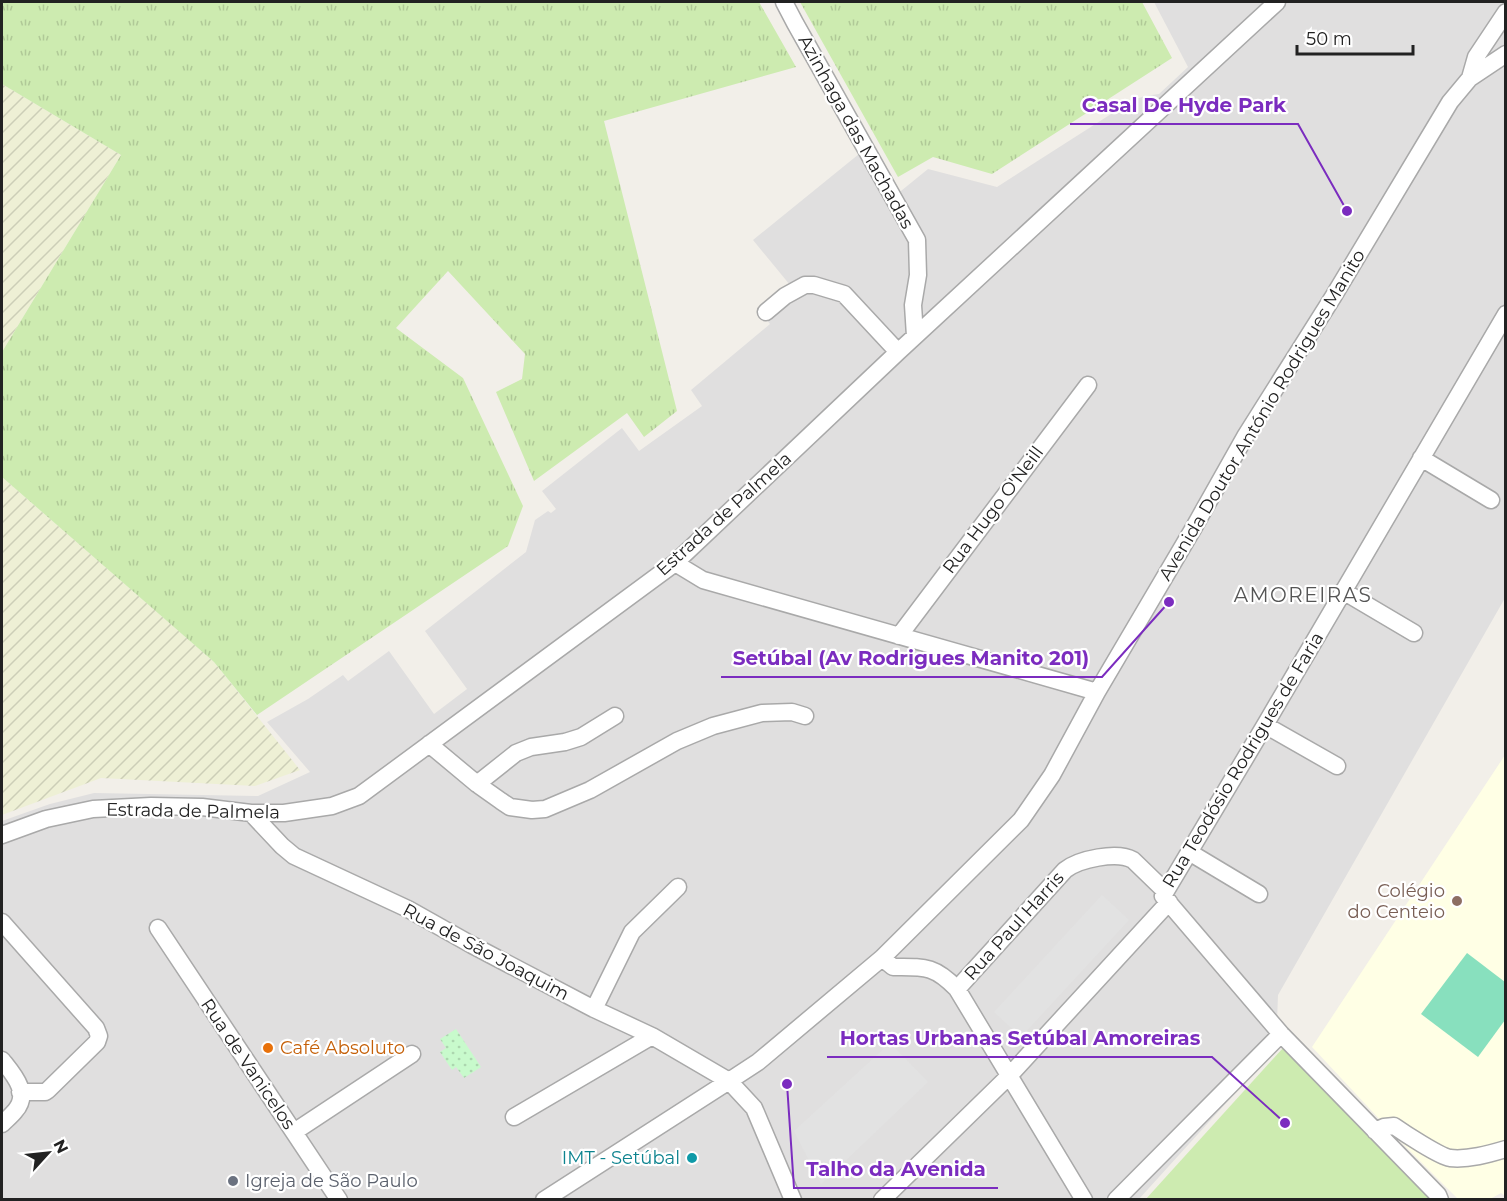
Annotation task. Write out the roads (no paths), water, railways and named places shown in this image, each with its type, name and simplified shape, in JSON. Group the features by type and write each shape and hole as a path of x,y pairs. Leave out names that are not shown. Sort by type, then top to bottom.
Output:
{"street":[{"name":"Azinhaga das Machadas","path":"784,2 917,240 918,274 913,305 915,336"},
{"name":"Estrada de Palmela","path":"2,835 46,819 93,809 151,806 202,807 251,813 284,813 332,806 359,796 675,563 915,336 1277,2"},
{"name":"Avenida Doutor António Rodrigues Manito","path":"544,1200 758,1062 882,958 1021,820 1052,775 1097,692 1246,435 1333,297 1450,102 1470,78 1476,57 1506,12"},
{"path":"1470,78 1506,54"},
{"path":"766,312 785,296 805,285 814,285 844,294 898,352"},
{"name":"Rua Teodósio Rodrigues de Faria","path":"882,1200 1009,1076 1166,896 1420,458 1504,322"},
{"name":"Rua Hugo O'Neill","path":"899,636 1088,385"},
{"path":"1420,458 1491,500"},
{"path":"675,563 703,580 1097,692"},
{"path":"1343,591 1414,633"},
{"path":"429,744 477,784 510,807 532,810 545,808 590,790 677,741 712,726 762,713 792,712 805,716"},
{"path":"477,784 516,753 531,747 581,737 615,716"},
{"path":"1265,725 1337,766"},
{"name":"Rua de São Joaquim","path":"251,813 294,856 408,909 594,1009 652,1036 729,1081 754,1108 793,1200"},
{"path":"1190,852 1259,894"},
{"name":"Rua Paul Harris","path":"957,989 1065,870 1085,860 1118,856 1129,858 1166,896 1281,1034 1438,1195 1440,1200"},
{"path":"594,1009 632,932 678,887"},
{"path":"2,922 96,1028 99,1036 97,1042 48,1090 21,1092"},
{"name":"Rua de Vanicelos","path":"158,928 339,1200"},
{"path":"882,958 893,967 920,967 934,970 946,977 957,989 1084,1200"},
{"path":"1116,1200 1281,1034"},
{"path":"514,1117 652,1036"},
{"path":"294,1132 412,1054"},
{"path":"2,1060 17,1079 21,1092 18,1108 2,1124"},
{"path":"1375,1131 1394,1126 1410,1138 1449,1158 1482,1156 1506,1149"}],"place":[{"name":"Casal De Hyde Park","path":"1347,211"},
{"name":"Setúbal (Av Rodrigues Manito 201)","path":"1169,602"},
{"name":"Colégio do Centeio","path":"1457,901"},
{"name":"Café Absoluto","path":"268,1048"},
{"name":"Talho da Avenida","path":"787,1084"},
{"name":"Hortas Urbanas Setúbal Amoreiras","path":"1285,1123"},
{"name":"IMT - Setúbal","path":"692,1158"},
{"name":"Igreja de São Paulo","path":"233,1181"}],"district":[{"name":"AMOREIRAS","path":"1303,595"}]}
